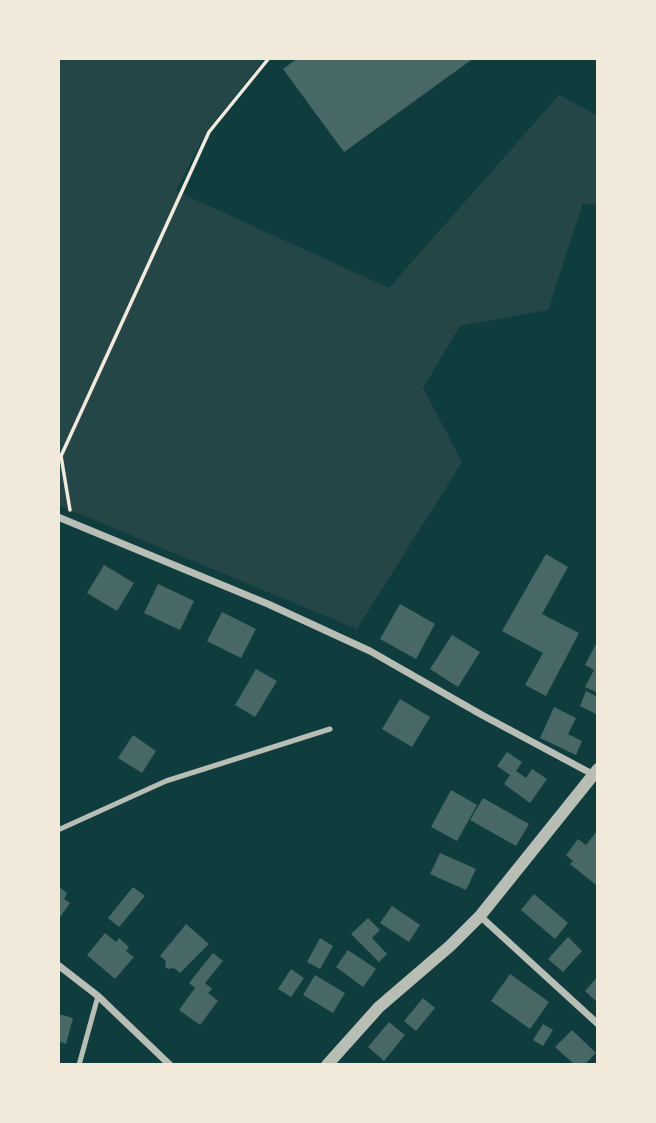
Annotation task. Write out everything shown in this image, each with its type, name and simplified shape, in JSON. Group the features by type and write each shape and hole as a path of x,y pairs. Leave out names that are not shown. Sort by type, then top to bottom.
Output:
{"street":[{"path":"58,517 268,604 370,651 482,715 597,774 480,916 450,947 379,1007 327,1065"},
{"path":"480,916 598,1024"},
{"path":"58,965 98,996 170,1065"}],"lane":[{"path":"58,830 166,781 330,729"},
{"path":"79,1065 98,996"}],"path":[{"path":"72,523 61,456 209,131 269,58"}],"shaded area":[{"path":"58,58 265,58 206,132 176,191 389,288 559,95 598,116 598,206 583,203 548,310 460,326 423,388 462,462 357,629 58,505"}],"building":[{"path":"298,58 474,58 344,152 283,69"},
{"path":"546,554 568,567 542,614 579,633 546,696 525,685 543,653 502,631"},
{"path":"104,565 134,583 117,611 87,593"},
{"path":"158,584 194,601 180,630 144,613"},
{"path":"400,604 435,624 416,659 380,639"},
{"path":"222,612 256,629 241,658 207,641"},
{"path":"452,635 480,652 458,687 430,669"},
{"path":"598,640 598,693 585,687 594,670 585,665"},
{"path":"256,669 277,681 255,717 235,705"},
{"path":"586,691 598,697 598,715 580,706"},
{"path":"400,699 430,717 412,747 382,729"},
{"path":"554,707 576,718 568,734 582,741 576,755 540,738"},
{"path":"133,735 156,751 142,773 118,758"},
{"path":"507,752 522,762 516,771 526,778 532,769 547,779 530,803 504,784 510,775 497,766"},
{"path":"451,790 477,805 457,841 431,827"},
{"path":"483,798 529,824 516,846 470,820"},
{"path":"598,830 596,885 570,864 573,861 566,855 578,839 586,845"},
{"path":"440,853 476,869 466,890 430,874"},
{"path":"58,886 67,893 64,899 70,903 58,920"},
{"path":"133,887 145,896 119,927 108,918"},
{"path":"534,894 568,923 555,939 521,910"},
{"path":"392,906 420,925 409,942 380,923"},
{"path":"368,918 380,930 372,938 387,954 379,962 351,934"},
{"path":"186,924 209,944 180,973 174,968 165,967 166,961 160,956"},
{"path":"105,933 116,942 119,938 129,947 126,951 134,957 115,979 87,955"},
{"path":"568,937 582,951 563,972 548,959"},
{"path":"320,938 333,946 320,969 307,962"},
{"path":"348,950 376,969 363,987 336,967"},
{"path":"213,953 223,961 205,983 212,989 208,993 218,1001 200,1025 179,1010 195,988 189,983"},
{"path":"291,969 304,978 291,997 278,989"},
{"path":"510,974 549,1002 530,1029 491,1001"},
{"path":"315,975 345,993 333,1013 303,995"},
{"path":"598,976 598,1003 585,991"},
{"path":"423,998 435,1008 416,1031 404,1021"},
{"path":"58,1014 73,1018 66,1044 58,1041"},
{"path":"389,1022 405,1035 384,1061 368,1047"},
{"path":"543,1024 553,1030 543,1046 533,1040"},
{"path":"572,1030 596,1053 584,1065 575,1065 555,1047"}]}
